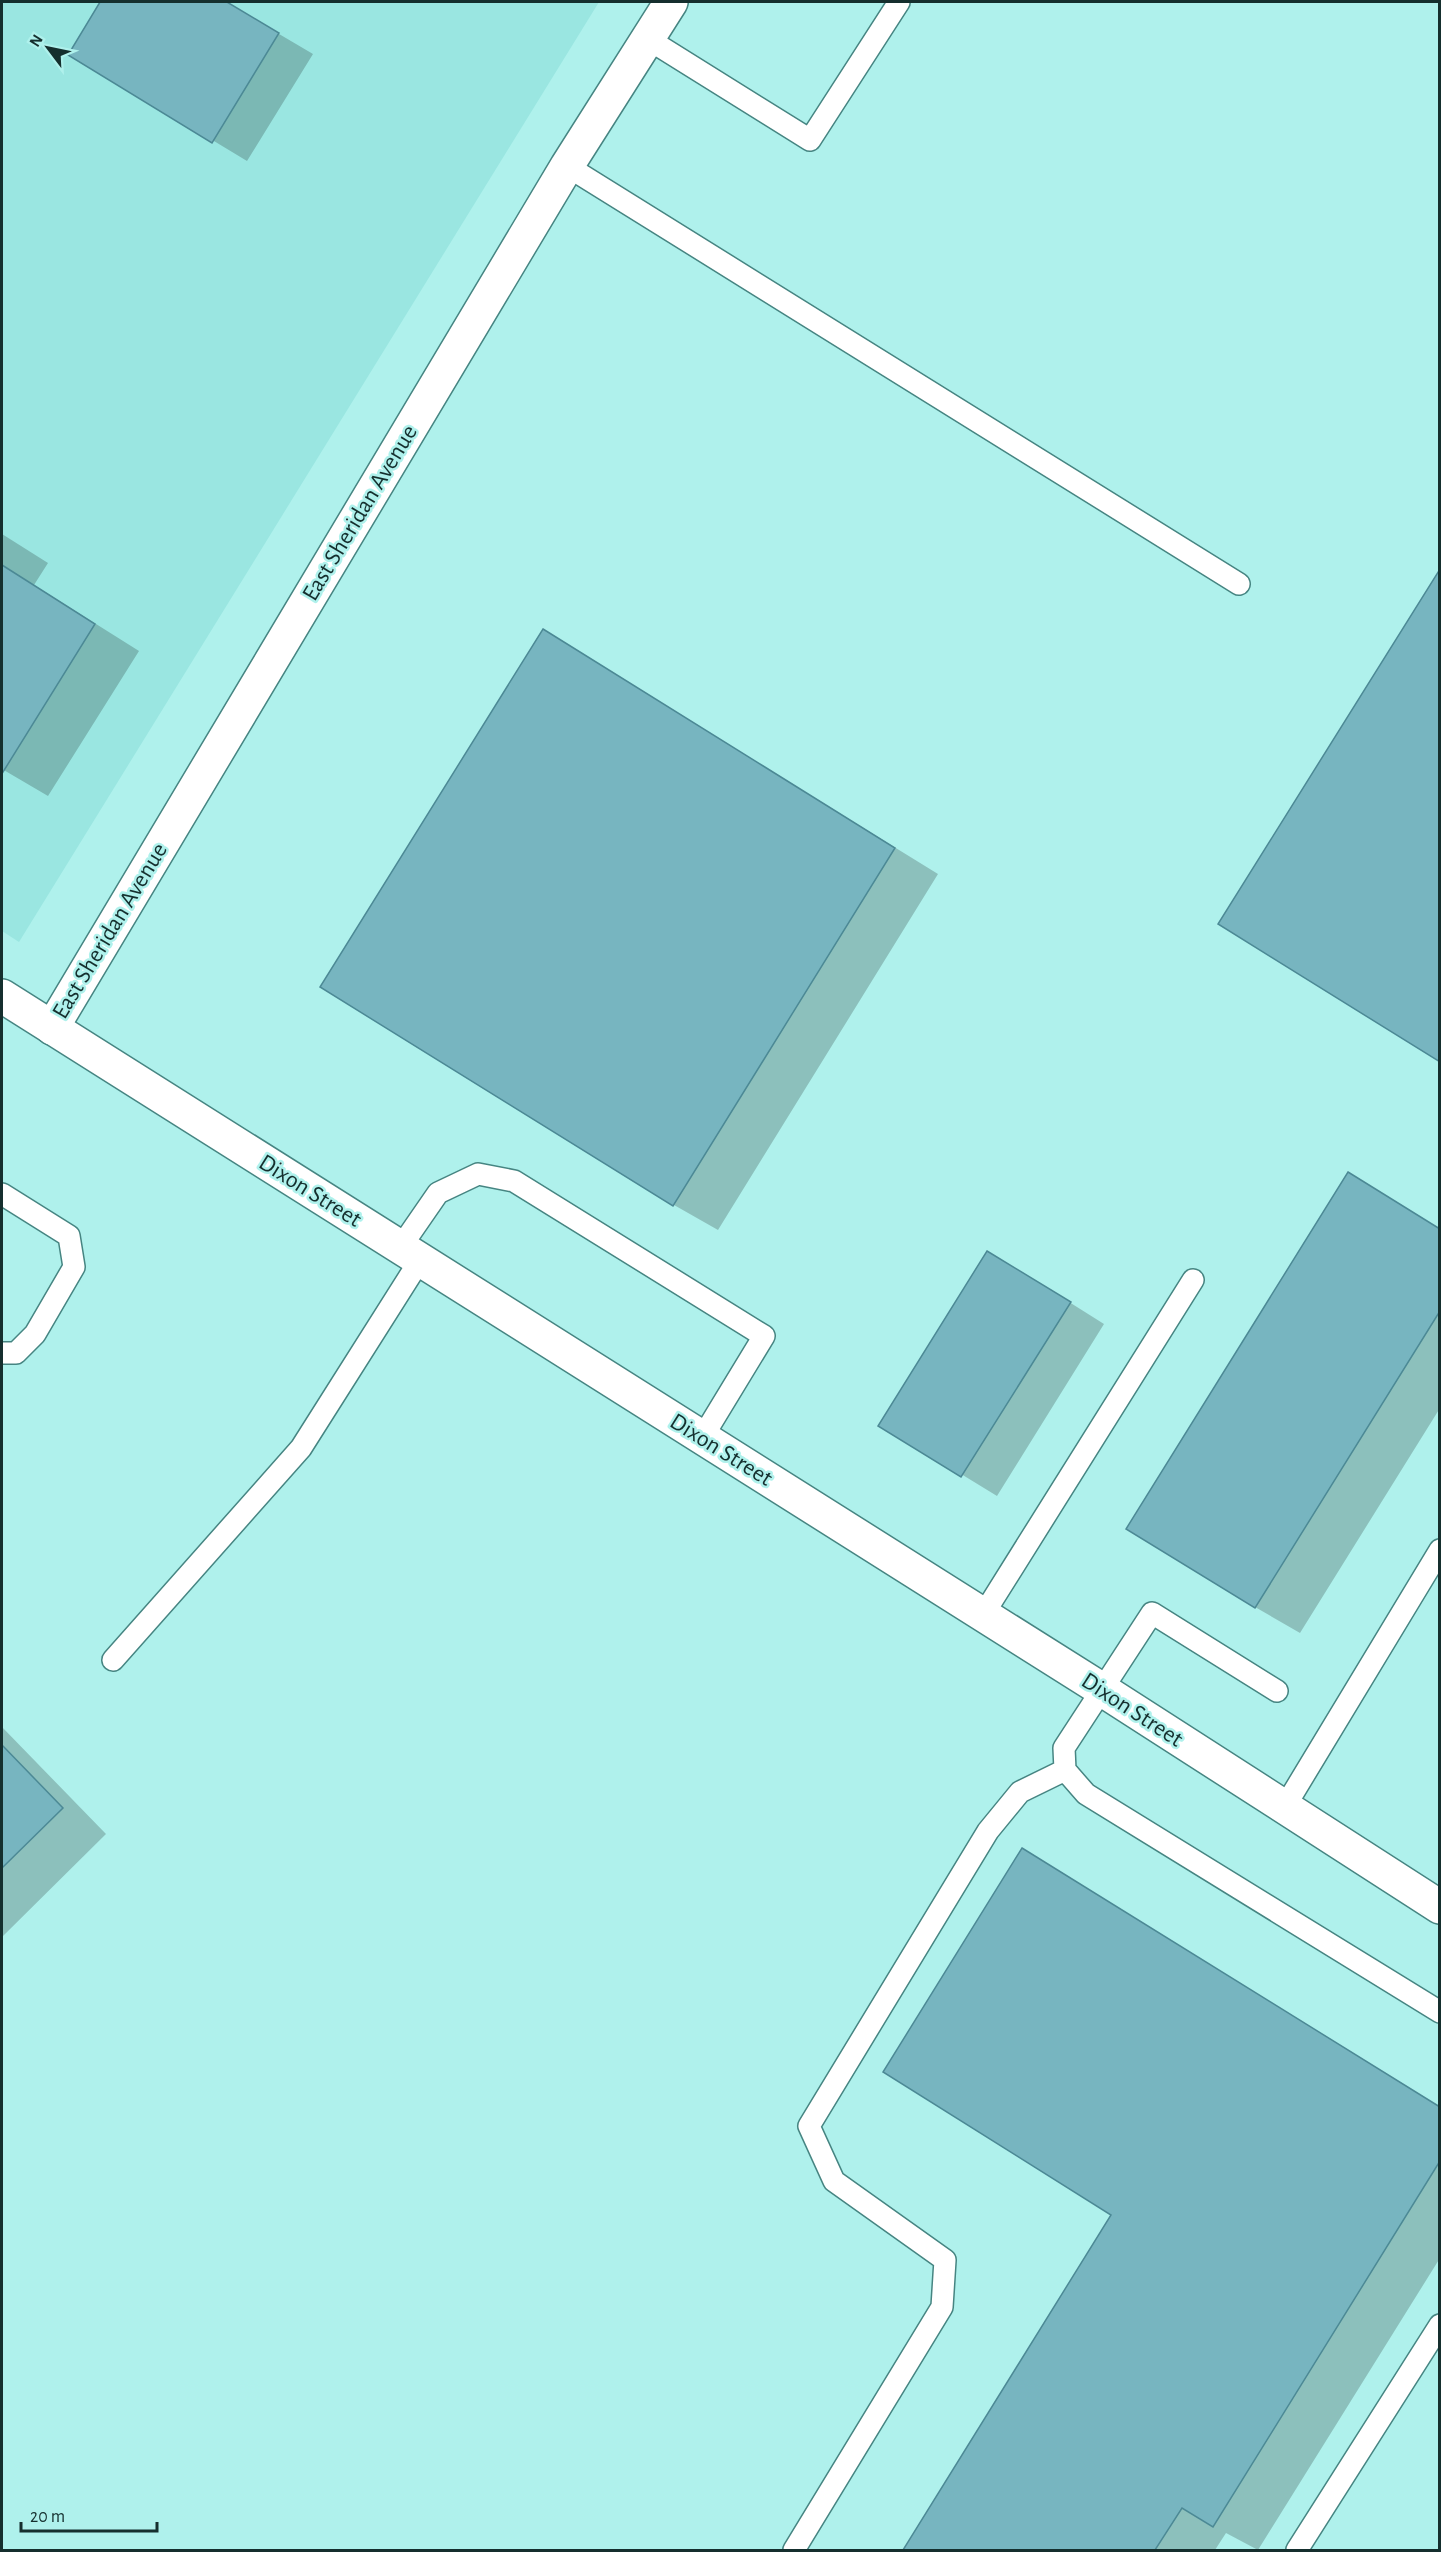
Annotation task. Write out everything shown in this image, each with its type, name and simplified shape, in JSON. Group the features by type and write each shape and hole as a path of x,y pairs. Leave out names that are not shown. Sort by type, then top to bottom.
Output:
{"street":[{"name":"East Sheridan Avenue","path":"52,1028 567,166 671,2"},
{"name":"Dixon Street","path":"2,996 1101,1689 1440,1907"}],"lane":[{"path":"648,39 810,140 899,2"},
{"path":"567,166 1239,584"},
{"path":"113,1660 301,1448 410,1254 438,1193 478,1174 514,1181 764,1336 702,1438"},
{"path":"2,1194 69,1236 74,1267 35,1334 16,1353 2,1353"},
{"path":"983,1615 1193,1280"},
{"path":"1284,1808 1440,1550"},
{"path":"1277,1691 1152,1612 1064,1748 1065,1770 1086,1794 1440,2012"},
{"path":"794,2550 942,2307 945,2260 834,2181 809,2126 988,1831 1020,1792 1065,1770"},
{"path":"1297,2550 1440,2325"}],"shaded area":[{"path":"2,2 599,2 19,942 2,931"}],"building":[{"path":"100,2 227,2 279,33 212,143 68,55"},
{"path":"2,565 95,624 3,772 2,771"},
{"path":"1440,569 1440,1062 1218,924"},
{"path":"543,629 895,848 673,1206 320,987"},
{"path":"1348,1172 1440,1229 1440,1311 1255,1608 1126,1529"},
{"path":"987,1251 1071,1302 961,1477 878,1426"},
{"path":"2,1745 63,1808 2,1868"},
{"path":"1022,1848 1440,2107 1440,2161 1213,2527 1182,2508 1155,2550 903,2550 1111,2215 883,2072"}]}
